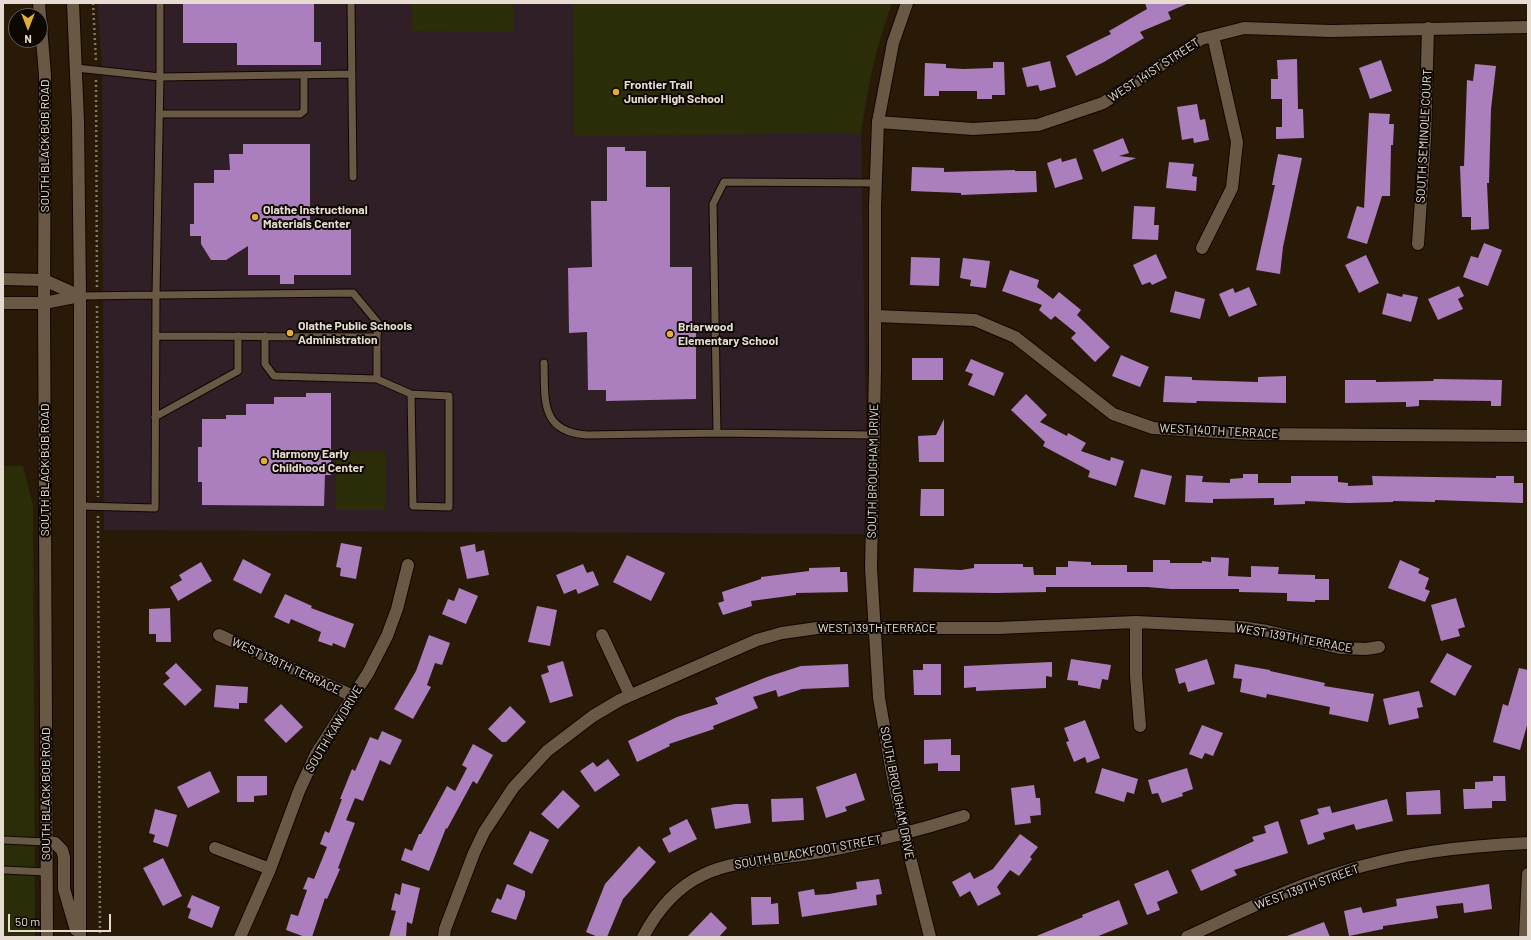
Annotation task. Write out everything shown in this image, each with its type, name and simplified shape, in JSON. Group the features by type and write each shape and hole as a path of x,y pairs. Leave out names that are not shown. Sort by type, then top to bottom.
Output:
{"street":[{"name":"SOUTH BLACK BOB ROAD","path":"39,3 45,75 44,303 47,937"},
{"path":"73,3 76,68 80,296 81,506 79,937"},
{"name":"SOUTH BROUGHAM DRIVE","path":"907,3 893,43 878,122 871,568 879,698 892,773 905,834 930,937"},
{"name":"WEST 141ST STREET","path":"878,122 973,129 1038,125 1103,103 1201,39 1244,28 1330,31 1528,27"},
{"name":"SOUTH SEMINOLE COURT","path":"1418,244 1428,28"},
{"path":"1202,248 1232,188 1237,142 1214,36"},
{"path":"3,279 44,280 80,296"},
{"path":"3,303 44,303 80,296"},
{"name":"WEST 140TH TERRACE","path":"875,316 975,320 1015,337 1113,414 1153,428 1251,434 1528,436"},
{"name":"SOUTH KAW DRIVE","path":"240,937 270,869 299,791 316,754 375,661 387,636 397,609 408,565"},
{"path":"1136,622 1137,696 1140,726"},
{"name":"WEST 139TH TERRACE","path":"444,937 445,929 474,853 488,826 513,788 547,751 593,716 630,696 757,640 800,630 875,628 998,628 1136,622 1241,627 1267,631 1340,648 1366,649 1379,647"},
{"name":"WEST 139TH TERRACE","path":"219,635 353,696"},
{"path":"602,635 630,696"},
{"name":"SOUTH BLACKFOOT STREET","path":"643,937 667,899 680,889 714,869 736,863 830,851 905,834 964,816"},
{"path":"46,842 55,843 62,850 64,857 64,889 79,937"},
{"name":"WEST 139TH STREET","path":"1187,937 1269,899 1339,873 1390,859 1449,848 1528,843"},
{"path":"215,848 270,869"},
{"path":"1525,937 1528,874"}],"lane":[{"path":"81,506 155,508 160,3"},
{"path":"351,3 353,177"},
{"path":"76,68 160,77 352,74"},
{"path":"160,114 300,114 304,111 304,75"},
{"path":"716,433 713,204 724,182 876,183"},
{"path":"80,296 353,293 378,323 377,379"},
{"path":"156,336 377,337"},
{"path":"155,417 238,371 238,336"},
{"path":"265,336 265,364 274,376 377,379 411,394 449,396 449,507 413,506 411,394"},
{"path":"544,364 546,406 552,420 563,430 573,434 716,433 873,435"},
{"path":"3,840 46,842"},
{"path":"3,870 47,872"}],"path":[{"path":"93,3 96,38 100,937"}],"shaded area":[{"path":"97,3 892,3 881,34 872,69 861,133 868,534 104,530 102,63"}],"green space":[{"path":"412,3 513,3 513,32 412,31"},
{"path":"573,3 892,3 873,67 861,133 574,136"},
{"path":"336,451 385,451 385,510 336,510"},
{"path":"3,466 23,466 33,505 35,937 3,937"}],"building":[{"path":"183,3 314,4 314,42 321,42 321,65 237,65 237,43 183,43"},
{"path":"1145,3 1189,3 1168,12 1171,19 1140,32 1144,38 1104,62 1076,76 1066,56 1111,34 1109,31 1147,9"},
{"path":"1297,59 1298,109 1303,109 1304,138 1276,139 1276,127 1282,127 1282,99 1271,99 1271,79 1278,79 1277,60"},
{"path":"1381,60 1392,91 1370,99 1359,68"},
{"path":"1050,61 1056,87 1040,91 1038,85 1027,87 1022,68"},
{"path":"993,62 1004,62 1005,95 992,95 992,99 977,99 977,91 939,91 939,96 924,96 925,63 946,64 946,68 963,69 993,68"},
{"path":"1475,64 1496,66 1491,109 1489,183 1487,183 1489,229 1471,230 1471,217 1462,217 1460,166 1464,166 1467,80 1473,81"},
{"path":"1197,104 1200,120 1205,119 1209,140 1194,143 1193,138 1182,140 1177,107"},
{"path":"1369,113 1390,114 1389,124 1394,124 1393,145 1391,145 1390,196 1382,196 1367,244 1347,238 1357,206 1364,208"},
{"path":"1123,138 1129,153 1119,156 1136,158 1102,172 1093,150"},
{"name":"Olathe Instructional Materials Center","path":"243,144 310,144 310,224 326,224 326,229 351,229 351,275 294,275 294,284 280,284 280,275 248,275 248,246 226,260 211,260 201,244 201,236 190,236 190,224 194,224 194,183 214,183 214,170 230,170 229,154 243,154"},
{"name":"Briarwood Elementary School","path":"607,147 625,147 625,151 646,151 646,187 670,187 670,267 692,267 692,331 696,331 696,399 606,401 606,390 588,390 587,332 569,333 568,268 592,267 591,201 607,201"},
{"path":"1278,154 1302,158 1283,247 1280,274 1256,270 1275,185 1272,185"},
{"path":"1061,158 1062,162 1076,158 1083,179 1055,188 1047,163"},
{"path":"1169,162 1194,164 1192,176 1197,177 1196,191 1166,188"},
{"path":"912,167 944,168 944,172 1015,170 1036,171 1037,192 961,195 961,193 911,191"},
{"path":"1134,206 1155,207 1154,225 1159,225 1158,240 1132,239"},
{"path":"1484,243 1502,250 1488,286 1463,277 1471,256 1478,258"},
{"path":"1156,254 1167,278 1152,285 1150,282 1142,285 1133,265"},
{"path":"1366,255 1379,283 1359,293 1345,265"},
{"path":"911,257 940,258 939,286 910,285"},
{"path":"963,258 990,261 986,288 970,286 971,280 960,278"},
{"path":"1010,270 1039,280 1037,287 1053,299 1059,292 1081,310 1077,315 1110,347 1095,362 1071,338 1076,333 1055,316 1051,320 1039,310 1042,305 1002,291"},
{"path":"1459,286 1464,296 1458,299 1463,309 1438,320 1428,299"},
{"path":"1249,287 1257,305 1229,317 1219,294 1233,288 1235,293"},
{"path":"1175,291 1205,299 1200,319 1170,312"},
{"path":"1387,293 1402,297 1403,294 1418,297 1411,322 1382,314"},
{"path":"1121,355 1149,367 1140,387 1112,376"},
{"path":"912,358 943,358 943,380 912,380"},
{"path":"971,359 1004,373 994,396 968,385 973,374 965,371"},
{"path":"1165,376 1192,377 1192,380 1258,382 1258,377 1286,376 1286,403 1197,401 1196,403 1163,402"},
{"path":"1434,379 1502,380 1501,406 1491,406 1491,401 1419,400 1419,406 1406,407 1406,402 1345,403 1345,380 1376,380 1376,382 1433,381"},
{"name":"Harmony Early Childhood Center","path":"306,393 331,393 331,475 325,475 324,506 202,505 202,482 198,482 198,447 202,447 202,419 226,419 226,415 246,415 246,404 274,404 274,397 306,397"},
{"path":"1026,394 1047,415 1040,422 1067,436 1068,433 1086,443 1081,451 1110,461 1111,457 1124,461 1116,486 1088,477 1090,471 1043,446 1045,442 1011,410"},
{"path":"944,419 944,462 919,462 918,436 936,435"},
{"path":"1141,469 1172,476 1165,505 1134,497"},
{"path":"1243,474 1258,474 1258,483 1291,483 1291,476 1338,476 1338,482 1348,483 1348,486 1373,485 1372,476 1496,478 1496,476 1514,476 1514,483 1523,483 1523,503 1435,500 1435,502 1393,501 1349,503 1305,501 1305,504 1274,505 1274,498 1213,499 1213,503 1185,502 1186,475 1203,476 1202,482 1230,483 1230,479 1243,478"},
{"path":"921,489 944,489 944,516 920,516"},
{"path":"341,543 362,547 356,579 340,576 341,568 336,567"},
{"path":"475,544 476,552 484,550 489,575 467,579 460,547"},
{"path":"627,555 665,573 651,601 613,582"},
{"path":"1211,557 1229,558 1228,576 1251,577 1251,566 1279,567 1278,574 1315,575 1315,579 1329,579 1329,600 1315,600 1315,602 1287,601 1287,593 1239,592 1239,589 1171,589 1147,587 1046,587 1046,592 913,592 914,568 961,570 974,568 974,564 1023,564 1023,567 1033,567 1034,575 1056,575 1056,567 1068,567 1068,561 1091,562 1091,565 1127,565 1127,572 1153,572 1153,560 1170,560 1170,563 1202,563 1202,561 1211,562"},
{"path":"243,559 271,574 261,594 233,580"},
{"path":"1400,560 1420,569 1418,573 1429,578 1425,589 1430,591 1425,602 1388,588"},
{"path":"201,562 212,581 178,601 170,587 182,580 179,575"},
{"path":"583,564 587,573 593,571 599,585 578,594 576,589 564,594 556,575"},
{"path":"840,567 840,572 847,572 848,592 796,593 796,595 751,601 752,606 723,615 718,603 724,601 722,592 761,579 761,577 809,571 809,568"},
{"path":"459,588 478,596 466,624 442,614 448,599 454,601"},
{"path":"285,594 312,606 311,608 354,624 345,648 333,643 332,646 318,641 321,632 291,619 289,624 274,617"},
{"path":"1456,598 1465,627 1458,629 1460,636 1441,641 1431,605"},
{"path":"537,606 557,610 550,646 528,642"},
{"path":"170,608 171,642 156,642 156,634 149,634 149,609"},
{"path":"429,635 450,643 442,665 435,663 427,685 431,687 413,719 394,709 416,671"},
{"path":"1447,653 1472,666 1455,696 1430,682"},
{"path":"1071,659 1111,665 1108,680 1102,679 1100,689 1078,685 1078,681 1067,680"},
{"path":"1207,659 1215,684 1188,692 1185,682 1179,684 1175,669"},
{"path":"563,661 573,696 550,703 541,675 549,672 547,666"},
{"path":"1052,662 1052,677 1046,676 1046,688 976,691 976,687 964,688 964,666"},
{"path":"176,663 202,690 185,706 163,684 170,678 165,673"},
{"path":"848,664 849,687 802,689 778,697 776,690 753,697 758,708 713,726 714,729 669,744 670,746 637,762 628,741 677,717 718,704 715,698 767,677 801,666"},
{"path":"923,664 941,664 941,695 914,695 913,670 923,670"},
{"path":"1235,664 1270,670 1325,683 1324,686 1374,694 1368,722 1329,714 1330,707 1267,694 1266,698 1240,692 1242,679 1233,678"},
{"path":"1519,668 1528,670 1528,722 1520,750 1493,742 1503,704 1508,706"},
{"path":"216,685 248,687 247,703 239,703 239,709 214,707"},
{"path":"1419,691 1423,707 1417,708 1419,718 1389,725 1383,699"},
{"path":"281,704 303,727 286,743 264,720"},
{"path":"510,706 526,722 506,742 502,742 488,729"},
{"path":"1085,720 1100,758 1087,763 1085,757 1074,762 1066,742 1069,741 1064,728"},
{"path":"1202,725 1223,733 1213,756 1205,753 1202,759 1189,754"},
{"path":"382,731 402,740 390,765 380,760 363,801 355,798 346,820 355,823 338,868 340,869 327,899 325,898 312,937 305,937 286,930 291,914 298,916 307,890 303,889 308,877 314,879 327,847 320,844 325,831 329,833 352,769 355,771 370,737 378,740"},
{"path":"951,739 951,755 960,755 960,771 938,771 938,763 924,764 924,740"},
{"path":"473,744 493,755 477,784 473,781 447,829 446,828 429,871 401,860 405,848 412,851 419,834 421,834 447,786 455,791 467,768 462,765"},
{"path":"608,759 620,775 595,792 580,771 593,762 597,767"},
{"path":"1102,768 1138,779 1134,794 1127,792 1124,802 1095,793"},
{"path":"1187,768 1193,789 1182,793 1183,796 1162,803 1158,793 1152,794 1148,780"},
{"path":"210,771 220,792 188,808 177,787"},
{"path":"856,773 865,800 845,807 847,811 826,818 816,787"},
{"path":"237,776 267,776 267,795 254,796 254,802 237,802"},
{"path":"1493,776 1505,776 1506,801 1492,801 1492,808 1464,809 1463,789 1475,789 1475,782 1493,781"},
{"path":"1034,785 1036,798 1040,798 1041,815 1030,816 1031,823 1015,825 1011,788"},
{"path":"563,790 580,806 558,829 541,814"},
{"path":"1440,790 1441,814 1407,815 1406,792"},
{"path":"803,798 804,820 772,822 771,799"},
{"path":"1387,799 1393,821 1356,830 1354,824 1323,833 1325,839 1308,845 1300,820 1319,814 1317,809 1330,806 1332,813"},
{"path":"735,804 748,804 751,823 715,829 711,808"},
{"path":"155,809 177,815 168,847 153,842 155,835 149,833"},
{"path":"687,819 697,839 669,853 662,839 671,834 669,828"},
{"path":"1278,821 1288,853 1234,870 1237,875 1201,891 1191,870 1254,841 1252,837 1266,833 1264,826"},
{"path":"530,831 549,840 532,874 513,864"},
{"path":"1020,834 1038,847 1030,857 1032,859 1019,876 1010,870 997,887 1001,894 978,906 970,891 960,897 952,882 970,872 974,879 993,869"},
{"path":"639,846 656,862 623,899 607,937 598,937 586,932 605,884"},
{"path":"163,858 182,896 163,906 143,868"},
{"path":"1168,870 1178,893 1157,902 1160,910 1147,915 1134,884"},
{"path":"879,879 882,894 876,895 877,905 802,917 798,892 814,889 815,895 829,894 857,889 856,882"},
{"path":"402,883 420,888 412,924 407,922 406,937 389,937 396,911 391,910 395,893 400,895"},
{"path":"507,884 525,891 525,896 516,920 491,912 497,898 501,900"},
{"path":"1489,884 1492,909 1464,913 1463,903 1436,906 1438,918 1383,926 1383,929 1349,936 1344,911 1361,907 1363,913 1397,906 1396,899"},
{"path":"192,895 220,907 212,928 188,918 191,909 187,907"},
{"path":"751,897 771,897 771,904 778,903 779,924 752,925"},
{"path":"1119,900 1128,924 1096,937 1034,937 1083,917 1082,915"},
{"path":"711,912 727,928 719,937 687,937"},
{"path":"1324,922 1330,937 1287,937 1287,936"}],"place":[{"name":"Frontier Trail Junior High School","path":"616,92"},
{"name":"Olathe Instructional Materials Center","path":"255,217"},
{"name":"Olathe Public Schools Administration","path":"290,333"},
{"name":"Briarwood Elementary School","path":"670,334"},
{"name":"Harmony Early Childhood Center","path":"264,461"}]}
